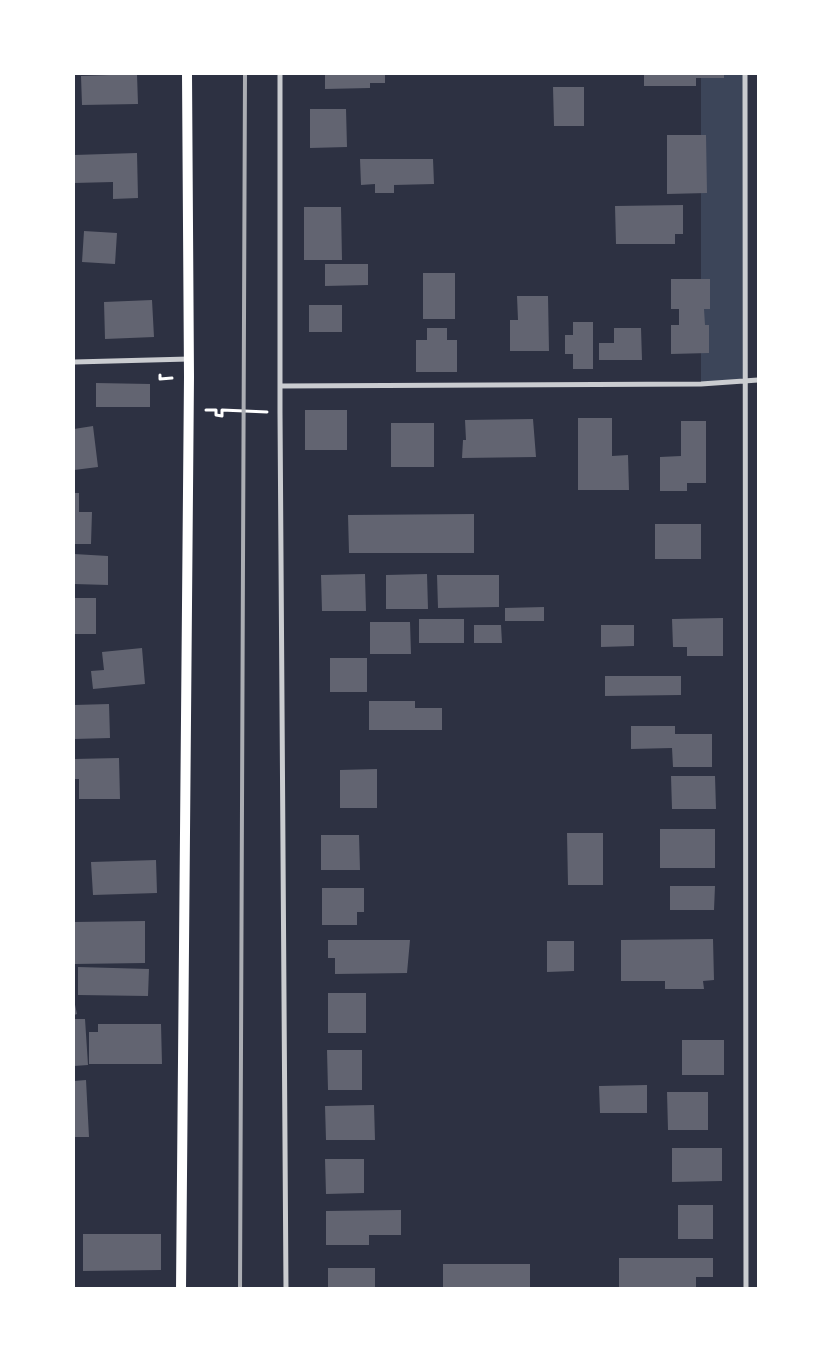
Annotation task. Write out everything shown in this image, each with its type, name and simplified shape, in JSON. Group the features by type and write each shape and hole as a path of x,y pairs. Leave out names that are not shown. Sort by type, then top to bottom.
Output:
{"main road":[{"path":"181,1288 188,359 187,74"}],"street":[{"path":"280,74 280,386 286,1288"},
{"path":"745,74 746,1288"},
{"path":"74,362 188,359"},
{"path":"280,386 701,384 758,380"}],"path":[{"path":"202,409 216,410 216,415 222,416 222,410 257,412"}],"shaded area":[{"path":"701,74 745,74 746,381 701,384"}],"building":[{"path":"137,74 138,104 82,105 81,76"},
{"path":"325,74 385,74 385,83 370,83 370,88 325,89"},
{"path":"644,74 724,74 724,78 696,78 696,86 644,86"},
{"path":"553,87 584,87 584,126 554,126"},
{"path":"310,109 346,109 347,147 310,148"},
{"path":"667,135 706,135 707,193 667,194"},
{"path":"137,153 138,198 113,199 113,182 74,183 74,155"},
{"path":"360,159 433,159 434,184 394,185 394,193 375,193 375,184 361,185"},
{"path":"683,205 683,234 675,234 675,244 616,244 615,206"},
{"path":"304,207 341,207 342,260 304,260"},
{"path":"84,231 117,233 115,264 82,262"},
{"path":"325,264 368,264 368,285 325,286"},
{"path":"423,273 455,273 455,319 423,319"},
{"path":"671,279 710,279 710,309 704,309 705,325 709,325 709,353 671,354 671,325 679,325 679,309 671,309"},
{"path":"517,296 548,296 549,351 510,351 510,320 518,320"},
{"path":"152,300 154,337 105,339 104,302"},
{"path":"309,305 342,305 342,332 309,332"},
{"path":"573,322 593,322 593,369 573,369 573,354 565,354 565,335 573,335"},
{"path":"427,328 447,328 447,340 457,340 457,372 416,372 416,340 427,340"},
{"path":"614,328 641,328 642,360 599,360 599,343 614,343"},
{"path":"96,383 150,384 150,407 96,407"},
{"path":"305,410 347,410 347,450 305,450"},
{"path":"578,418 612,418 612,456 628,455 629,490 578,490"},
{"path":"533,419 536,457 462,458 463,440 466,440 465,420"},
{"path":"681,421 706,421 706,483 687,483 687,491 660,491 660,457 681,456"},
{"path":"391,423 434,423 434,467 391,467"},
{"path":"93,426 98,467 74,470 74,429"},
{"path":"74,493 79,493 79,512 92,512 91,544 74,544"},
{"path":"474,514 474,553 349,553 348,515"},
{"path":"655,524 701,524 701,559 655,559"},
{"path":"74,554 108,556 108,585 74,584"},
{"path":"365,574 366,611 322,611 321,575"},
{"path":"427,574 428,609 386,609 386,575"},
{"path":"437,575 499,575 499,607 438,608"},
{"path":"74,598 96,598 96,634 74,634"},
{"path":"544,607 544,621 505,621 505,608"},
{"path":"723,618 723,656 687,656 687,647 673,647 672,619"},
{"path":"419,619 464,619 464,643 419,643"},
{"path":"370,622 410,622 411,654 370,654"},
{"path":"474,625 501,625 502,643 474,643"},
{"path":"601,625 634,625 634,646 601,647"},
{"path":"142,648 145,684 93,689 91,671 104,670 102,652"},
{"path":"330,658 367,658 367,692 330,692"},
{"path":"605,676 681,676 681,695 605,696"},
{"path":"369,701 415,701 415,708 442,708 442,730 369,730"},
{"path":"109,704 110,738 74,739 74,705"},
{"path":"631,726 675,726 675,734 712,734 712,767 673,767 672,748 631,749"},
{"path":"119,758 120,799 79,799 79,779 74,779 74,759"},
{"path":"377,769 377,808 340,808 340,770"},
{"path":"671,776 715,776 716,809 672,809"},
{"path":"660,829 715,829 715,868 660,868"},
{"path":"567,833 603,833 603,885 568,885"},
{"path":"321,835 359,835 360,870 321,870"},
{"path":"156,860 157,893 93,895 91,862"},
{"path":"670,886 715,886 714,910 670,910"},
{"path":"322,888 364,888 364,912 357,912 357,925 322,925"},
{"path":"145,921 145,963 74,964 74,922"},
{"path":"713,939 714,980 703,981 704,989 665,989 665,981 621,981 621,940"},
{"path":"328,940 410,940 407,973 335,974 335,958 328,958"},
{"path":"547,941 574,941 574,971 547,972"},
{"path":"78,967 149,969 148,996 78,995"},
{"path":"328,993 366,993 366,1033 328,1033"},
{"path":"74,1000 77,1014 74,1015"},
{"path":"74,1019 85,1019 88,1065 74,1066"},
{"path":"98,1024 161,1024 162,1064 89,1064 89,1032 98,1032"},
{"path":"682,1040 724,1040 724,1075 682,1075"},
{"path":"327,1050 362,1050 362,1090 328,1090"},
{"path":"86,1080 89,1137 74,1137 74,1081"},
{"path":"647,1085 647,1113 600,1113 599,1086"},
{"path":"667,1092 708,1092 708,1130 668,1130"},
{"path":"374,1105 375,1140 326,1140 325,1106"},
{"path":"672,1148 722,1148 722,1181 672,1182"},
{"path":"325,1159 364,1159 364,1193 326,1194"},
{"path":"678,1205 713,1205 713,1239 678,1239"},
{"path":"401,1210 401,1235 369,1235 369,1245 326,1245 326,1211"},
{"path":"83,1234 161,1234 161,1270 83,1271"},
{"path":"619,1258 713,1258 713,1277 696,1277 696,1288 619,1288"},
{"path":"443,1264 530,1264 530,1288 443,1288"},
{"path":"328,1268 375,1268 375,1288 328,1288"}],"railway":[{"path":"240,1288 245,74"}]}
